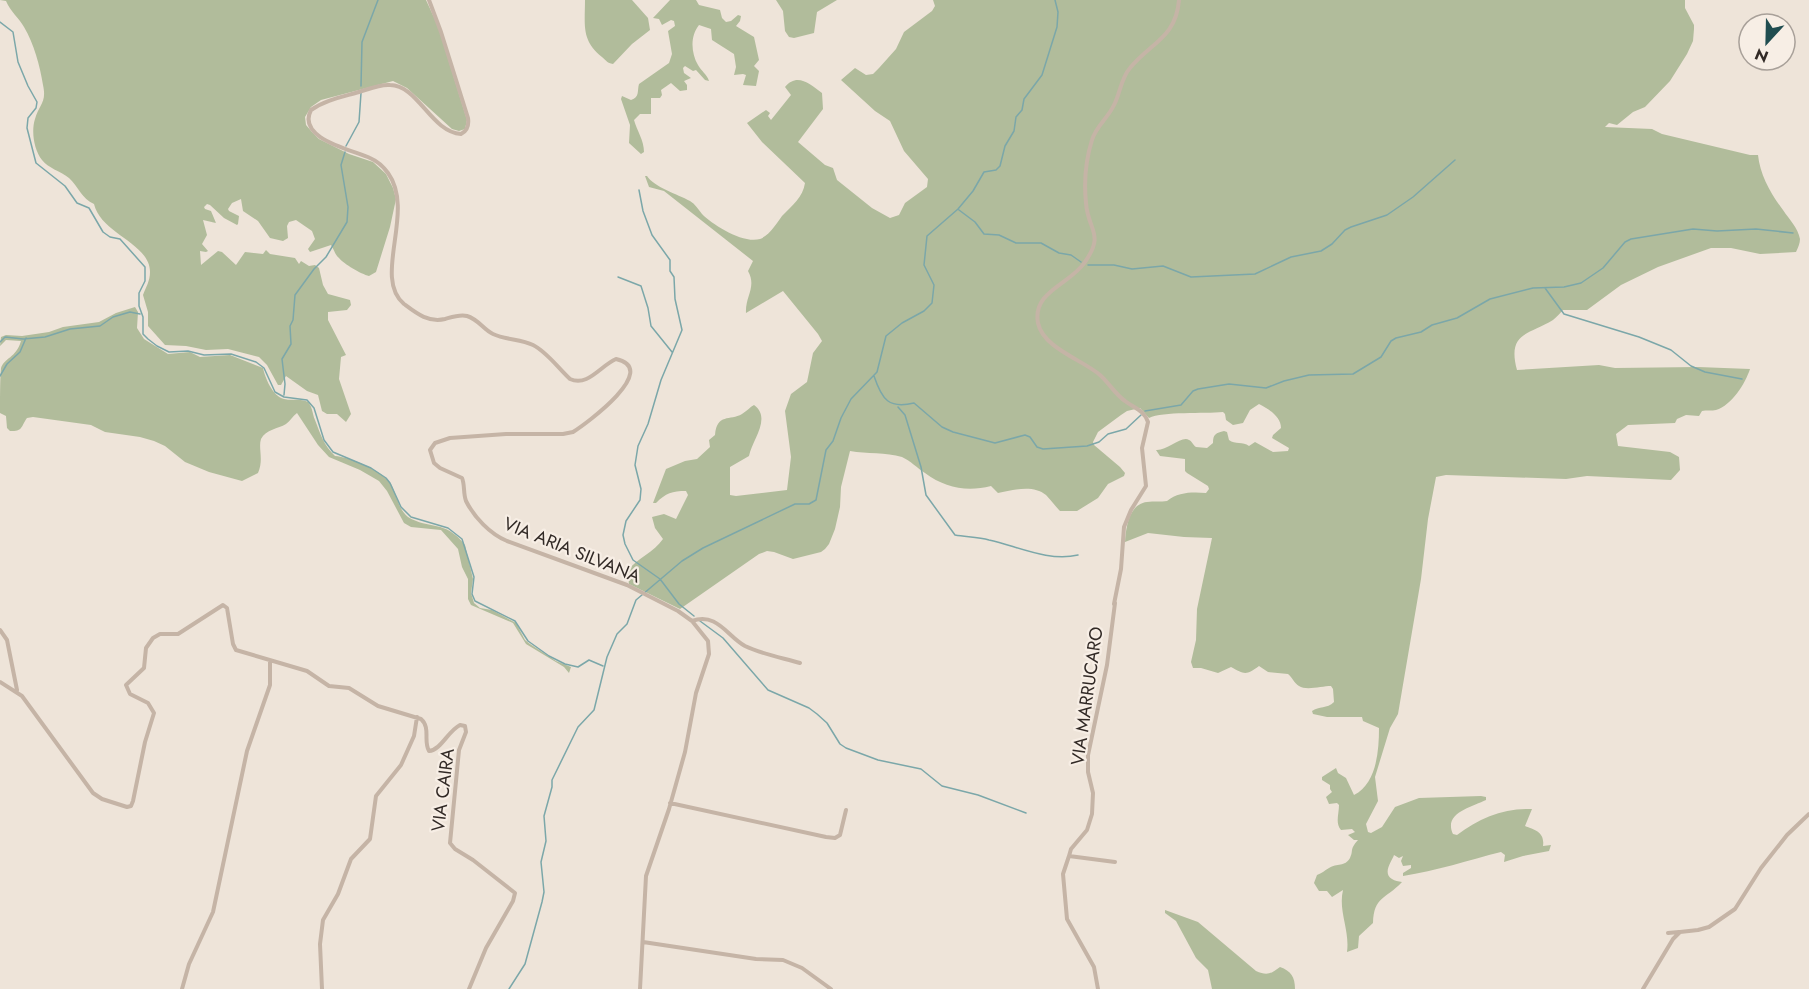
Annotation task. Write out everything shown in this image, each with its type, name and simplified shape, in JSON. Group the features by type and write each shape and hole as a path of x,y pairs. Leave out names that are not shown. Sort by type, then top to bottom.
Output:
{"street":[{"name":"VIA ARIA SILVANA","path":"429,0 468,118 465,132 460,134 452,132 435,120 406,90 391,84 322,103 311,110 308,118 309,124 315,133 324,139 375,161 391,178 399,213 392,265 392,285 398,298 415,312 434,320 461,316 471,317 496,336 533,345 575,381 587,379 612,360 619,360 626,364 630,375 625,388 573,432 450,438 435,443 430,453 436,465 462,478 468,504 493,534 627,585 667,605 692,621 708,641 709,654 696,693 685,752 646,876 640,989"},
{"name":"VIA MARRUCARO","path":"1098,989 1094,967 1067,919 1063,874 1071,849 1087,830 1092,814 1093,793 1088,772 1088,755 1107,665 1114,604 1121,569 1124,527 1131,510 1146,486 1142,448 1148,422 1142,411 1126,402 1098,373 1051,342 1040,328 1038,314 1044,297 1078,272 1095,245 1095,234 1087,212 1085,198 1086,174 1092,139 1099,124 1114,106 1130,68 1153,48 1171,27 1177,14 1179,0"},
{"name":"VIA MARRUCARO","path":"1114,604 1118,599"},
{"path":"0,682 17,691 93,793 129,807 133,801 145,742 154,713 150,704 130,694 126,687 144,668 146,648 150,640 160,634 178,634 224,605 227,608 235,649 244,654 307,671 329,686 349,688 378,706 417,717 414,736 401,765 376,796 370,839 351,859 338,894 323,920 320,955 322,989"},
{"name":"VIA ARIA SILVANA","path":"692,621 699,618 707,620 722,626 745,646 800,663"},
{"path":"0,630 7,640 17,691"},
{"path":"182,989 189,964 213,912 247,751 270,685 270,661"},
{"name":"VIA CAIRA","path":"417,717 426,724 426,742 429,751 437,749 454,728 460,725 466,728 459,750 450,843 516,893 486,948 469,989"},
{"path":"670,803 826,837 840,835 846,810"},
{"path":"1668,933 1709,927 1735,909 1761,868 1787,835 1809,814"},
{"path":"1069,856 1115,862"},
{"path":"1643,989 1673,939 1680,932"},
{"path":"642,942 756,959 783,960 802,968 831,989"}],"green space":[{"path":"0,0 426,0 438,26 467,120 465,129 459,131 452,129 407,88 393,81 321,100 311,107 305,117 306,125 319,139 349,154 373,162 386,174 393,188 396,199 376,272 369,276 353,268 338,257 331,245 310,252 308,249 315,239 312,231 296,220 289,222 287,226 288,238 283,241 270,238 258,221 243,211 241,199 232,203 228,209 239,216 237,225 224,218 210,205 207,204 204,207 211,211 216,223 203,220 207,235 202,244 208,251 200,251 201,265 218,251 236,265 245,252 263,254 266,250 270,254 295,258 299,264 301,261 309,266 315,265 319,268 328,294 350,300 351,305 347,310 328,312 328,320 346,355 341,357 339,379 351,414 346,422 337,414 327,414 322,411 318,395 307,391 286,376 281,385 278,385 267,365 259,357 228,349 206,350 165,345 148,326 148,312 143,295 150,275 148,262 142,253 106,223 98,214 94,204 86,199 69,178 45,163 39,156 33,135 34,124 44,96 40,70 34,48 24,27 6,1"},
{"path":"585,0 632,0 648,18 650,30 632,44 613,64 609,63 595,51 587,38"},
{"path":"670,0 696,0 699,5 720,10 726,22 738,15 741,16 736,26 754,37 759,60 754,66 759,71 756,86 743,85 746,75 734,75 736,67 734,54 712,40 711,29 699,25 694,34 693,50 698,65 709,81 705,80 696,70 693,71 685,66 684,73 691,78 684,81 687,90 680,91 671,83 661,90 660,98 651,98 651,114 640,114 634,120 643,143 644,152 641,154 629,143 630,125 621,99 622,96 634,99 639,84 669,63 672,54 668,31 675,26 674,21 671,20 662,25 659,19 653,18"},
{"path":"776,0 837,0 817,12 814,33 794,38 789,37 785,31 783,11"},
{"path":"933,0 1685,0 1685,8 1694,25 1693,41 1670,81 1645,107 1633,112 1617,125 1609,123 1605,127 1652,129 1662,134 1758,155 1767,184 1797,231 1800,239 1798,247 1796,252 1760,254 1731,248 1711,248 1658,267 1621,285 1587,310 1563,310 1553,320 1528,333 1517,342 1515,358 1517,370 1599,365 1615,368 1750,369 1737,393 1722,407 1702,411 1699,416 1686,415 1677,419 1675,423 1628,425 1616,434 1618,446 1670,452 1679,457 1680,470 1671,480 1587,476 1566,479 1446,475 1436,477 1398,714 1390,728 1375,777 1378,801 1366,824 1368,832 1371,833 1382,827 1395,807 1419,798 1481,796 1486,797 1486,800 1455,816 1451,827 1453,834 1457,835 1492,815 1512,810 1532,809 1525,826 1536,830 1541,835 1543,846 1551,845 1549,851 1504,862 1505,855 1501,852 1403,876 1411,865 1403,866 1401,861 1403,856 1399,858 1394,855 1388,867 1388,874 1395,881 1402,882 1378,903 1373,923 1359,936 1358,948 1347,952 1342,905 1343,890 1332,897 1327,891 1319,891 1314,883 1317,875 1348,861 1358,840 1348,835 1355,832 1352,829 1341,830 1339,827 1339,805 1329,804 1326,797 1332,792 1330,785 1322,780 1322,777 1336,768 1338,773 1346,778 1354,795 1361,790 1372,776 1375,767 1379,728 1363,721 1362,717 1327,717 1313,714 1312,711 1315,709 1329,706 1334,702 1331,686 1302,687 1297,685 1288,674 1268,672 1259,666 1245,673 1231,667 1218,673 1193,668 1191,662 1196,640 1197,609 1212,538 1148,533 1125,542 1130,517 1136,507 1150,502 1167,501 1185,493 1206,493 1209,489 1185,471 1185,459 1160,456 1156,450 1186,439 1196,447 1207,448 1213,443 1216,434 1224,431 1227,432 1229,440 1234,442 1249,446 1255,442 1273,452 1288,451 1289,448 1272,438 1281,428 1279,420 1259,404 1250,410 1243,423 1233,425 1226,420 1223,412 1174,414 1149,418 1140,408 1127,411 1098,432 1093,442 1120,467 1125,473 1124,476 1108,484 1098,498 1077,511 1060,511 1046,495 1035,490 1023,489 998,493 991,486 973,489 956,487 940,482 902,457 850,451 841,487 840,507 835,529 829,544 821,552 793,559 774,552 767,551 759,554 680,609 629,584 627,571 663,539 655,528 652,517 664,514 676,519 688,495 686,491 673,492 653,503 666,469 697,459 710,447 709,440 715,435 718,423 721,421 742,414 754,405 761,416 761,423 749,456 730,467 730,495 787,490 791,457 785,411 791,394 807,382 813,353 822,341 783,291 746,313 751,287 748,271 753,261 664,191 649,187 645,176 660,187 690,201 702,214 721,228 745,239 753,240 764,237 796,201 805,183 762,142 747,123 766,110 770,113 768,116 771,120 791,95 785,87 794,80 799,80 808,83 822,93 823,109 798,142 825,165 833,168 837,180 872,208 890,218 899,215 905,203 927,187 928,179 904,151 890,121 875,111 841,80 855,68 866,75 873,74 896,49 904,32 932,11 935,6"},
{"path":"135,307 138,312 137,328 144,339 168,354 190,352 200,357 230,355 263,368 270,386 280,397 308,402 323,439 335,456 373,469 391,484 400,506 408,517 451,531 465,545 473,579 471,593 474,603 480,608 492,610 516,623 525,640 556,661 571,667 569,673 564,667 526,644 513,623 471,605 468,599 468,579 462,567 458,549 441,530 411,527 404,523 379,481 329,457 318,445 297,413 286,424 263,436 260,443 261,463 258,473 242,481 209,472 185,462 165,446 154,441 105,432 91,425 33,417 27,418 17,431 10,431 7,428 6,416 0,413 1,368 19,347 21,341 6,340 0,346 1,337 49,332 63,327 99,322"},
{"path":"1165,910 1198,922 1256,971 1269,974 1280,967 1287,970 1292,975 1295,989 1212,989 1208,970 1196,958 1176,921 1165,913"}],"waterway":[{"path":"361,86 362,42 378,0"},
{"path":"509,989 525,964 542,902 544,892 541,862 546,841 544,816 552,780 578,727 594,710 607,657 617,634 627,624 636,600 682,561 703,548 795,504 809,504 816,500 826,450 833,441 851,399 877,372 886,336 902,323 924,311 932,303 934,285 924,265 927,236 958,209 973,191 984,172 996,170 1000,166 1005,146 1014,131 1016,117 1022,110 1024,99 1042,75 1057,27 1058,12 1055,0"},
{"path":"0,22 13,32 18,62 37,102 36,108 28,118 27,128 36,163 65,186 77,203 89,208 103,232 110,237 120,239 145,267 145,281 139,293 143,334 157,346 169,352 188,351 204,355 231,354 256,362 264,368 275,392 284,397 307,400 314,408 324,440 333,452 371,468 386,478 401,507 411,517 448,528 462,539 474,577 472,594 475,601 515,621 528,641 549,656 565,664 578,667 589,660 603,666"},
{"path":"346,146 359,122 361,93"},
{"path":"284,395 282,359 291,344 290,326 293,320 295,295 326,257 347,222 348,207 341,165 345,152"},
{"path":"1088,265 1114,265 1132,269 1163,266 1191,277 1255,274 1291,257 1321,251 1332,244 1345,230 1387,215 1413,197 1455,160"},
{"path":"639,190 643,211 652,235 670,260 670,271 674,277 675,299 682,330 661,380 648,424 638,446 635,465 641,489 640,500 626,521 623,535 633,560 660,579 679,604 694,616"},
{"path":"959,210 975,222 984,234 999,235 1016,243 1041,243 1059,253 1071,255 1081,262"},
{"path":"1145,411 1181,405 1193,391 1198,389 1229,384 1266,388 1309,375 1353,374 1381,357 1391,341 1396,338 1421,332 1432,325 1457,318 1490,299 1533,288 1564,287 1581,283 1603,268 1625,242 1631,239 1693,229 1717,231 1756,229 1793,233"},
{"path":"618,277 641,286 651,326 672,352"},
{"path":"1545,288 1564,314 1639,337 1671,350 1691,366 1705,372 1742,379"},
{"path":"0,342 5,337 23,339 45,337 70,329 100,326 113,317 130,312 140,314"},
{"path":"0,376 7,364 20,352 26,338"},
{"path":"874,376 880,391 888,401 898,405 914,403 942,427 995,443 1025,435 1030,437 1037,447 1043,449 1087,446 1099,442 1108,434 1126,429 1141,415"},
{"path":"898,407 905,415 921,467 926,495 955,535 985,539 1044,555 1067,557 1078,555"},
{"path":"700,621 723,638 768,690 809,708 827,723 840,744 846,748 878,760 921,769 942,786 978,795 1026,813"}]}
